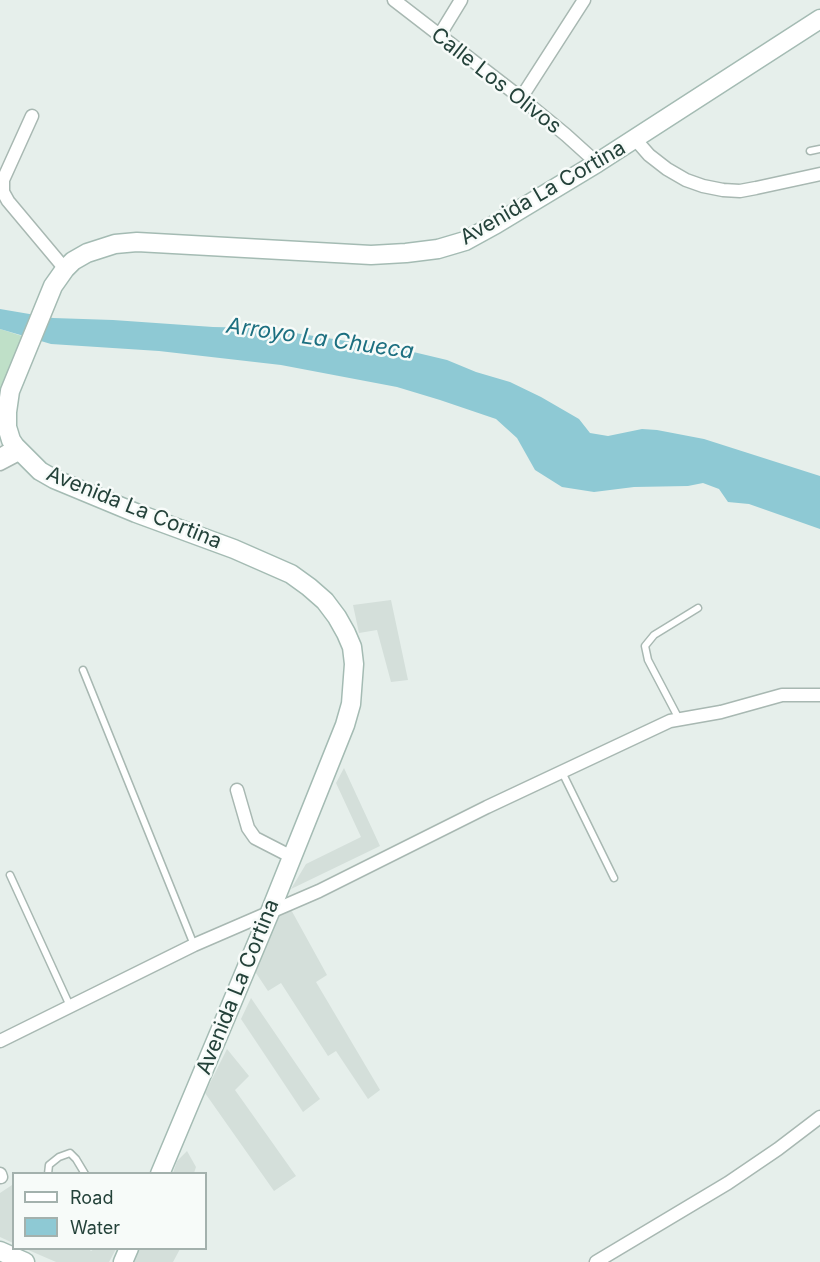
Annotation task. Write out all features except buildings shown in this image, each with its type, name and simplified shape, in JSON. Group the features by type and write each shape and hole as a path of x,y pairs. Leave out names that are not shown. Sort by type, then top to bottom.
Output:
{"main road":[{"name":"Avenida La Cortina","path":"160,1172 270,912 345,725 351,704 354,664 352,647 338,617 309,587 291,574 234,549 136,513 54,479 40,471 9,446 7,412 10,391 53,286 73,261 87,253 115,244 137,242 371,255 438,249 465,241 597,163 820,19"},
{"path":"0,1251 25,1262"}],"street":[{"name":"Calle Los Olivos","path":"393,0 521,98 597,163"},
{"path":"439,36 462,0"},
{"path":"521,98 584,0"},
{"path":"32,116 3,180 3,192 65,269"},
{"path":"635,139 666,169 686,180 723,190 756,188 820,174"},
{"path":"0,464 9,446"},
{"path":"0,1041 194,945 328,887 487,807 670,721 721,712 782,695 820,695"},
{"path":"237,790 248,828 255,838 292,857"},
{"path":"596,1262 728,1183 820,1117"}],"lane":[{"path":"810,151 820,149"},
{"path":"679,719 648,660 645,646 654,635 698,608"},
{"path":"83,670 194,945"},
{"path":"562,772 614,878"},
{"path":"10,875 70,1006"},
{"path":"48,1172 49,1165 59,1157 70,1153 84,1172"}],"shaded area":[{"path":"391,600 408,680 391,682 377,630 359,633 353,605"},
{"path":"344,768 380,846 291,889 306,864 361,837 336,783"},
{"path":"289,906 327,975 316,982 380,1090 368,1099 336,1051 328,1056 281,983 268,991 254,970 276,911"},
{"path":"251,998 320,1099 303,1112 241,1019"},
{"path":"227,1049 249,1076 235,1090 296,1176 274,1191 205,1093"},
{"path":"187,1151 196,1167 194,1172 173,1172 177,1161"},
{"path":"12,1185 12,1243 0,1237 0,1193"},
{"path":"28,1250 115,1250 109,1262 56,1262"},
{"path":"139,1250 179,1250 173,1262 133,1262"}],"green space":[{"path":"0,329 22,336 0,401"}],"water":[{"name":"Arroyo La Chueca","path":"0,309 53,318 262,328 405,350 447,360 510,382 541,397 579,419 590,433 608,436 642,429 657,430 704,439 820,476 820,529 749,504 728,502 719,489 703,483 594,492 562,487 535,470 517,438 496,419 397,387 281,365 159,351 51,344 0,329"}]}
